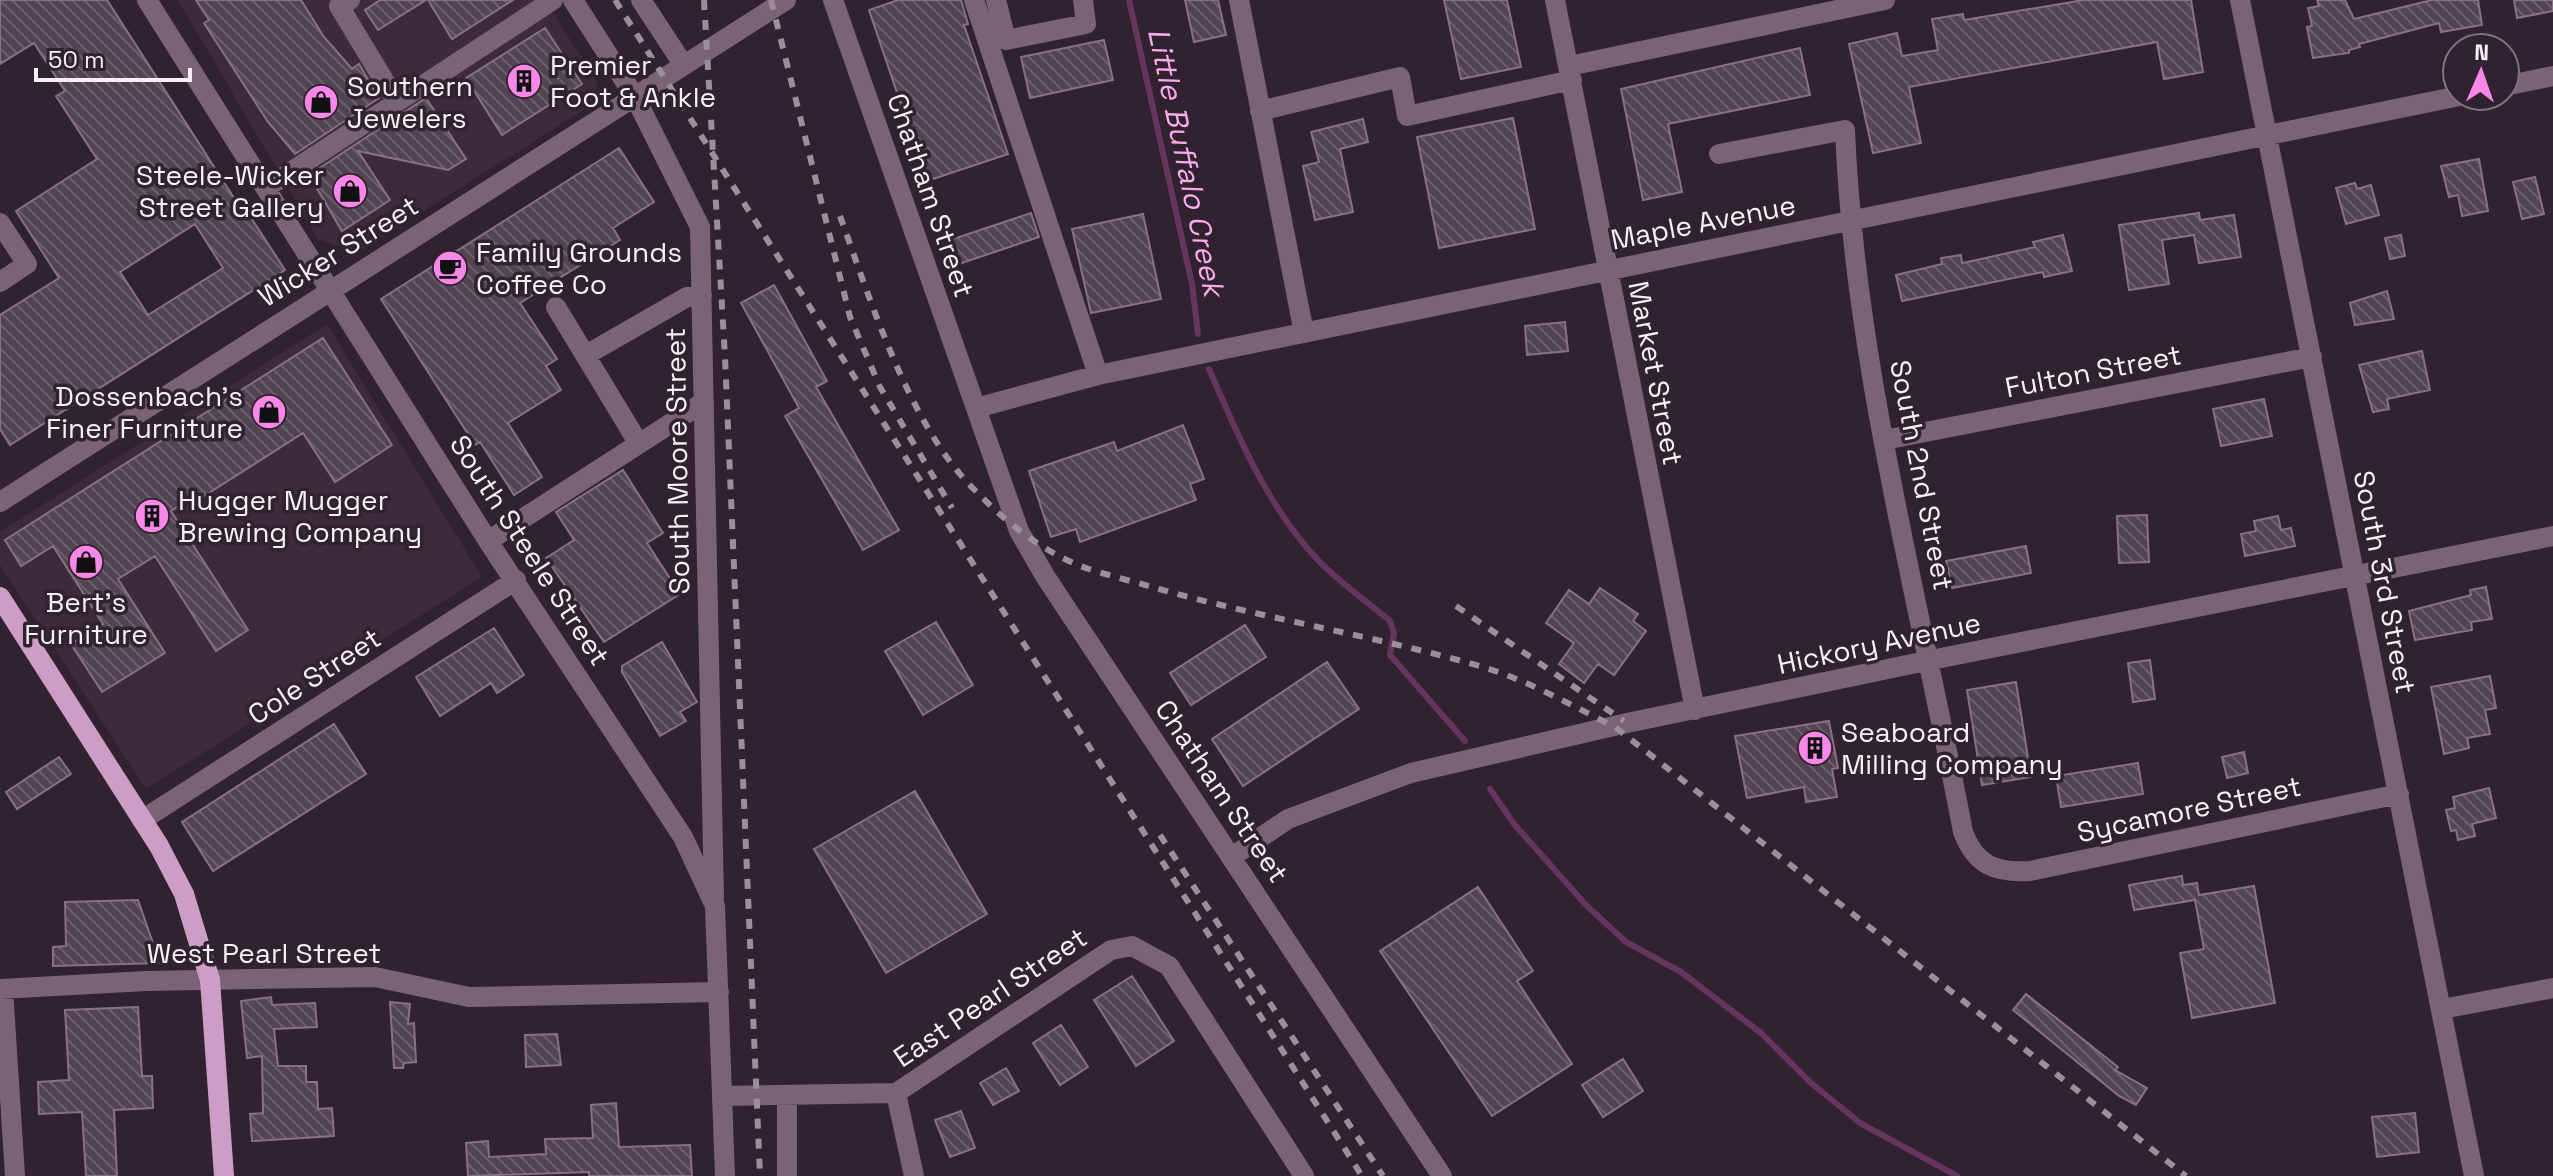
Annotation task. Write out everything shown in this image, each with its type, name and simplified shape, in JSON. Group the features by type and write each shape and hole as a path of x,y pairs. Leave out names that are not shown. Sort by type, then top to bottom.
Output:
{"main road":[{"path":"0,597 142,820 184,894 210,980 224,1176"}],"street":[{"name":"South Steele Street","path":"147,0 488,541 683,837 715,906 725,1176"},
{"path":"350,0 339,6 397,102"},
{"path":"266,188 553,0"},
{"name":"South Moore Street","path":"573,0 635,97 700,227 715,906"},
{"path":"641,0 683,64"},
{"name":"Wicker Street","path":"0,502 786,0"},
{"name":"Chatham Street","path":"833,0 979,416 1003,493 1019,531 1045,576 1442,1176"},
{"path":"974,0 1098,375"},
{"path":"996,0 1006,40 1086,24 1083,0"},
{"path":"1239,0 1304,333"},
{"name":"Market Street","path":"1555,0 1695,710"},
{"path":"1260,111 1400,77 1407,116 1570,73 1885,0"},
{"name":"South 3rd Street","path":"2240,0 2474,1176"},
{"path":"2521,83 2553,76"},
{"name":"Maple Avenue","path":"979,416 1098,375 2441,100"},
{"name":"South 2nd Street","path":"1719,154 1845,130 1849,223 1884,440 1931,660 1963,832 1978,860 1990,868"},
{"path":"0,223 27,264 0,282"},
{"path":"586,355 687,297 702,296"},
{"path":"556,307 639,444"},
{"name":"Fulton Street","path":"1884,440 2312,357"},
{"path":"488,541 704,402"},
{"name":"Hickory Avenue","path":"1233,856 1288,819 1411,773 1931,660 2553,536"},
{"name":"Cole Street","path":"142,820 516,580"},
{"name":"Sycamore Street","path":"1990,868 2007,873 2030,871 2399,794"},
{"name":"East Pearl Street","path":"724,1096 896,1093 1111,950 1132,946 1169,966 1304,1176"},
{"name":"West Pearl Street","path":"2,989 375,977 469,997 719,992"},
{"path":"2442,1009 2553,988"},
{"path":"2,989 15,1176"},
{"path":"896,1093 914,1176"},
{"path":"787,1097 787,1176"}],"shaded area":[{"path":"178,0 545,0 598,83 590,106 357,253 318,239"},
{"path":"327,324 482,577 146,789 0,565 0,532"}],"building":[{"path":"0,0 107,0 245,215 248,213 285,270 10,445 0,429 0,315 59,278 16,211 97,159 56,96 65,91 34,43 0,64","holes":["195,224 223,268 148,315 120,272"]},
{"path":"196,0 301,0 324,37 352,69 359,64 379,98 295,154 268,122 204,23 209,20"},
{"path":"380,0 426,0 378,30 365,10"},
{"path":"428,0 513,0 452,39"},
{"path":"898,0 961,0 968,24 964,25 1008,154 927,181 869,10"},
{"path":"1185,0 1218,0 1226,35 1194,42"},
{"path":"1444,0 1507,0 1521,67 1461,79"},
{"path":"2084,0 2191,0 2203,72 2164,79 2157,42 1909,87 1921,143 1873,153 1849,44 1897,33 1902,56 1938,50 1932,19 1963,14 1964,20"},
{"path":"2317,0 2345,0 2354,19 2432,0 2478,0 2482,25 2441,32 2439,23 2359,44 2360,47 2349,50 2349,53 2313,58 2307,27 2312,26 2308,8 2319,6"},
{"path":"2514,0 2553,0 2553,11 2517,18"},
{"name":"Premier Foot & Ankle","path":"545,28 582,84 502,135 466,78"},
{"path":"1104,40 1113,80 1030,98 1021,57"},
{"path":"1800,48 1810,95 1668,124 1682,192 1643,200 1621,89"},
{"path":"426,98 466,159 448,170 358,151 390,200 342,231 309,175"},
{"path":"1513,118 1535,229 1439,248 1417,137"},
{"path":"1363,119 1368,142 1340,149 1353,212 1315,220 1303,166 1319,162 1311,132"},
{"path":"619,148 654,202 613,228 620,240 520,303 557,359 546,366 561,390 508,423 542,477 514,495 480,442 475,445 381,299"},
{"path":"2479,159 2488,211 2462,216 2458,195 2449,197 2441,166"},
{"path":"2535,177 2544,214 2522,219 2513,182"},
{"path":"2355,183 2357,189 2371,185 2379,215 2346,224 2336,188"},
{"path":"1031,213 1039,237 956,265 947,241"},
{"path":"2199,213 2200,220 2234,215 2241,257 2199,263 2194,235 2162,240 2169,284 2129,290 2119,225"},
{"path":"1143,214 1161,299 1091,313 1072,229"},
{"path":"2063,235 2072,271 2044,277 2043,272 1902,301 1896,275 1942,264 1941,258 1961,255 1962,263 2035,247 2033,242"},
{"path":"2401,235 2405,256 2390,259 2385,238"},
{"path":"774,285 827,381 816,387 899,530 863,550 785,416 799,408 741,303"},
{"path":"2387,291 2394,319 2355,325 2350,303"},
{"path":"1565,322 1568,351 1527,355 1525,326"},
{"path":"323,338 392,445 335,482 303,433 201,498 198,494 171,511 248,630 216,651 155,556 118,579 165,653 102,692 71,644 103,624 53,546 21,566 5,540"},
{"path":"2422,351 2430,390 2387,399 2389,409 2373,412 2359,365"},
{"path":"2264,399 2272,436 2221,446 2213,409"},
{"path":"1183,425 1204,479 1190,484 1196,500 1080,542 1076,529 1051,537 1029,471 1114,442 1117,451"},
{"path":"623,470 663,533 647,543 680,594 604,642 546,558 574,540 556,512"},
{"path":"2147,515 2149,562 2119,563 2117,516"},
{"path":"2278,516 2281,530 2291,528 2295,546 2245,556 2241,534 2256,531 2254,521"},
{"path":"2026,546 2031,573 1952,588 1946,561"},
{"path":"2486,587 2492,619 2471,622 2472,630 2415,640 2409,611 2471,595 2470,590"},
{"path":"1600,588 1638,614 1633,621 1646,631 1614,675 1598,664 1584,683 1559,664 1574,643 1546,623 1569,590 1589,604"},
{"path":"936,622 973,685 923,715 885,651"},
{"path":"1245,625 1266,657 1191,705 1170,673"},
{"path":"494,628 524,675 497,693 491,683 440,716 416,677"},
{"path":"662,642 697,702 680,712 686,721 660,736 622,672 622,666"},
{"path":"2150,660 2155,699 2133,702 2128,663"},
{"path":"1327,662 1359,709 1243,786 1212,739"},
{"path":"2490,676 2496,708 2485,710 2490,734 2467,738 2469,748 2444,754 2431,687"},
{"path":"2016,682 2031,777 1982,785 1967,690"},
{"path":"1829,721 1838,768 1832,769 1837,797 1806,802 1804,787 1747,798 1735,736"},
{"path":"334,724 366,774 213,871 182,822"},
{"path":"2244,752 2248,773 2227,778 2222,757"},
{"path":"59,757 71,774 17,809 6,792"},
{"path":"2138,763 2143,794 2061,807 2056,776"},
{"path":"2489,788 2496,818 2472,824 2475,836 2458,840 2456,830 2451,831 2446,810 2455,808 2453,797"},
{"path":"915,791 987,914 886,973 814,849"},
{"path":"2182,876 2183,885 2197,883 2199,895 2254,886 2275,1003 2192,1018 2180,953 2204,949 2195,900 2134,910 2129,885"},
{"path":"1478,887 1533,971 1517,981 1572,1064 1492,1116 1380,951"},
{"path":"138,900 160,963 53,966 53,947 66,946 65,902"},
{"path":"1132,976 1174,1041 1136,1066 1094,1000"},
{"path":"2026,994 2118,1067 2115,1070 2147,1088 2136,1105 2119,1096 2013,1010"},
{"path":"271,997 272,1005 315,1003 317,1027 274,1029 278,1066 306,1066 306,1082 317,1082 318,1109 332,1108 334,1136 252,1141 250,1114 263,1113 262,1056 247,1058 241,1001"},
{"path":"390,1002 410,1004 408,1024 414,1023 416,1062 404,1063 403,1068 394,1068"},
{"path":"138,1007 142,1076 152,1076 153,1108 114,1110 117,1176 86,1176 82,1112 39,1114 38,1082 69,1080 65,1010"},
{"path":"1061,1025 1088,1067 1060,1085 1033,1043"},
{"path":"557,1034 561,1065 526,1067 525,1035"},
{"path":"1623,1059 1643,1091 1603,1117 1582,1085"},
{"path":"1006,1068 1019,1091 993,1105 980,1083"},
{"path":"616,1103 619,1147 690,1145 692,1176 589,1176 589,1172 468,1176 466,1143 488,1141 489,1157 546,1154 545,1139 593,1138 591,1105"},
{"path":"961,1111 975,1148 950,1157 935,1120"},
{"path":"2415,1113 2419,1152 2377,1157 2372,1117"}],"waterway":[{"name":"Little Buffalo Creek","path":"1129,0 1192,284 1198,334"},
{"name":"Little Buffalo Creek","path":"1209,369 1254,467 1281,514 1323,565 1390,621 1394,633 1390,655 1465,741"},
{"name":"Little Buffalo Creek","path":"1490,789 1514,824 1586,905 1626,942 1681,972 1761,1033 1810,1082 1860,1123 1957,1176"}],"railway":[{"path":"615,0 1362,1176"},
{"path":"704,0 725,357 760,1176"},
{"path":"771,0 850,317 880,387 952,508"},
{"path":"840,216 892,356 926,425 967,482 1032,540 1062,558 1108,575 1199,600 1483,667 1533,686 1615,727 2186,1176"},
{"path":"1456,606 1624,721"},
{"path":"1160,835 1383,1176"}],"place":[{"name":"Premier Foot & Ankle","path":"524,81"},
{"name":"Southern Jewelers","path":"321,102"},
{"name":"Steele-Wicker Street Gallery","path":"350,191"},
{"name":"Family Grounds Coffee Co","path":"450,268"},
{"name":"Dossenbach's Finer Furniture","path":"269,412"},
{"name":"Hugger Mugger Brewing Company","path":"152,516"},
{"name":"Bert's Furniture","path":"86,562"},
{"name":"Seaboard Milling Company","path":"1815,748"}]}
